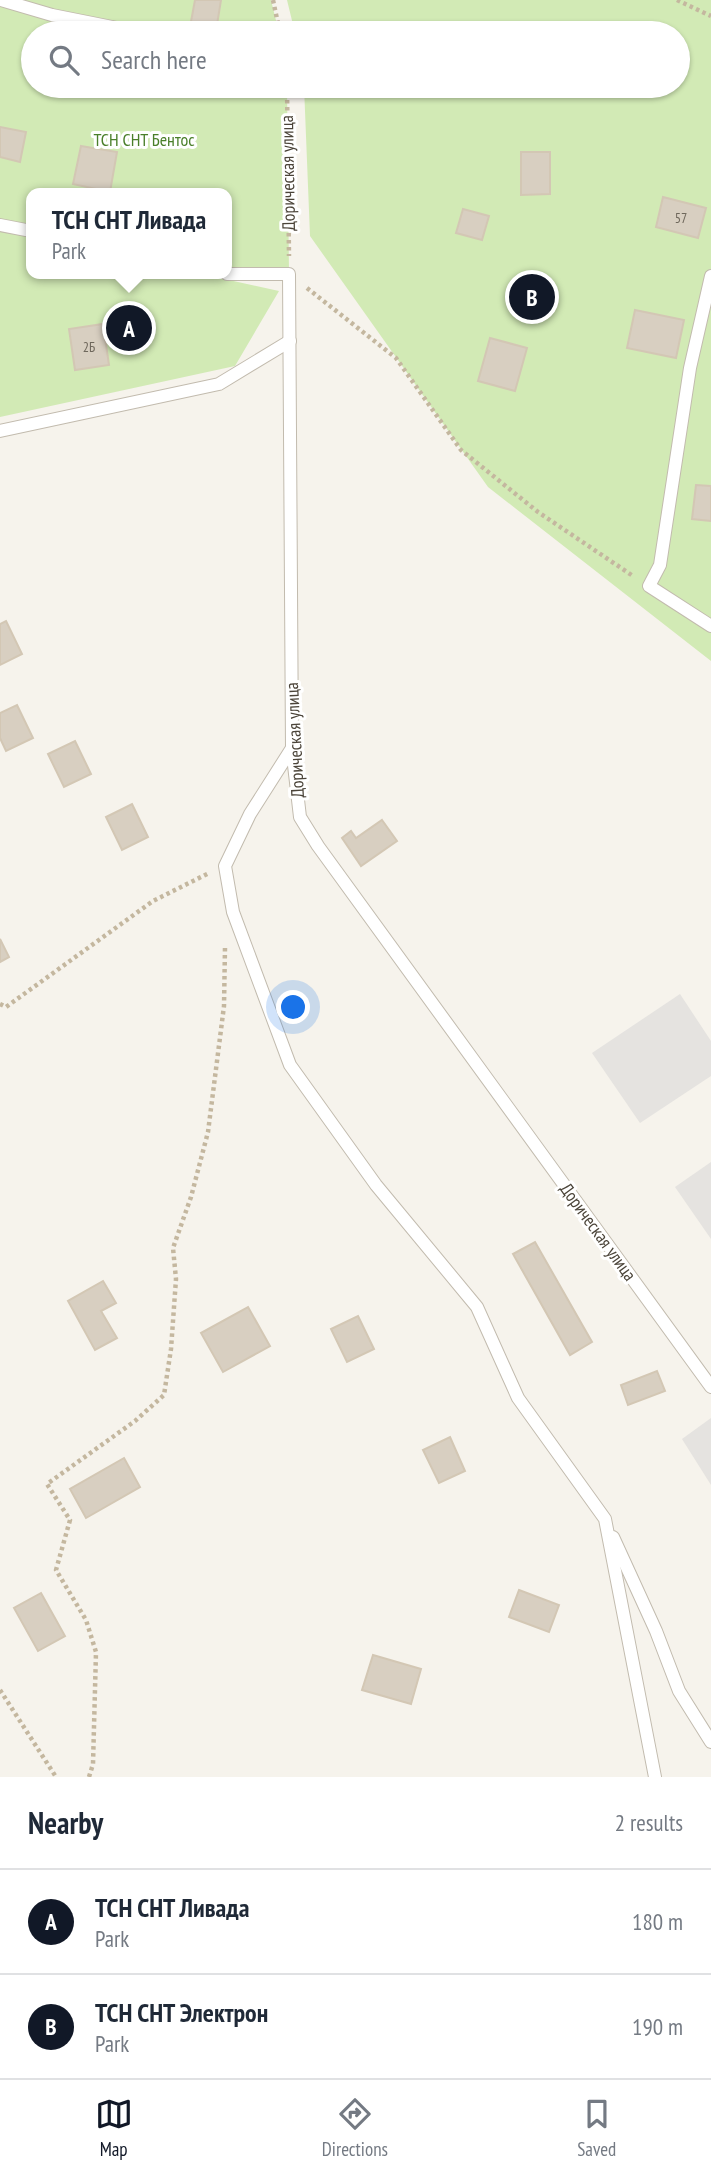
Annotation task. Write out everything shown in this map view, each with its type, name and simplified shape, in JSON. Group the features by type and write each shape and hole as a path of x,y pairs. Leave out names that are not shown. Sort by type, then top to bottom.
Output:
{"lane":[{"path":"1,0 82,21"},
{"path":"0,225 26,230"},
{"path":"232,274 289,274"},
{"name":"Дорическая улица","path":"289,274 292,748 300,817 318,846 711,1387"},
{"path":"711,276 690,368 660,565 649,586 711,626"},
{"path":"0,431 219,384 290,341"},
{"path":"292,748 250,814 225,866 233,912 290,1065 376,1185 477,1307 519,1398 605,1519 656,1631 679,1691 711,1742"},
{"path":"605,1519 655,1777"}],"path":[{"path":"273,0 277,21"},
{"path":"677,0 711,16"},
{"name":"Дорическая улица","path":"287,98 289,274"},
{"path":"289,274 396,358 461,450 538,512 649,586"},
{"path":"0,1013 153,901 225,866"},
{"path":"89,1777 93,1764 96,1652 86,1620 56,1570 69,1520 47,1484 135,1422 164,1395 176,1289 173,1248 191,1197 208,1132 224,1006 225,936"},
{"path":"0,1004 6,1007"},
{"path":"0,1690 56,1777"}],"green space":[{"name":"ТСН СНТ Бентос","path":"0,0 271,0 276,21 21,21 21,98 287,98 289,274 232,274 232,188 26,188 26,227 0,220"},
{"path":"287,0 711,0 711,661 488,487 310,236 304,98 690,98 690,21 292,21"},
{"path":"0,229 26,235 26,279 225,279 279,291 235,366 0,417"}],"shaded area":[{"path":"680,994 711,1041 711,1076 640,1123 592,1053"},
{"path":"711,1162 711,1239 675,1187"},
{"path":"711,1418 711,1485 682,1439"}],"building":[{"path":"195,0 221,0 218,21 191,21"},
{"path":"0,127 26,132 20,162 0,157"},
{"path":"81,146 117,152 111,188 73,184"},
{"path":"521,152 550,152 550,194 521,195"},
{"path":"663,197 706,208 698,238 656,227"},
{"path":"463,209 489,216 482,240 456,233"},
{"path":"635,310 684,320 676,358 627,348"},
{"path":"103,324 109,365 75,370 69,329"},
{"path":"490,338 527,348 515,391 478,381"},
{"path":"696,485 711,486 711,521 692,519"},
{"path":"6,621 22,654 0,665 0,624"},
{"path":"17,705 33,738 6,751 0,738 0,713"},
{"path":"75,741 91,774 64,787 48,754"},
{"path":"132,804 148,837 122,850 106,817"},
{"path":"382,820 397,841 361,866 342,838 351,831 356,838"},
{"path":"0,939 9,957 0,962"},
{"path":"535,1242 592,1342 570,1355 513,1254"},
{"path":"103,1281 116,1303 101,1311 117,1338 95,1350 68,1301"},
{"path":"248,1307 270,1346 223,1372 201,1333"},
{"path":"358,1316 374,1349 347,1362 331,1329"},
{"path":"657,1371 665,1391 628,1405 621,1385"},
{"path":"450,1437 465,1471 439,1483 423,1450"},
{"path":"124,1458 140,1487 86,1518 70,1489"},
{"path":"519,1590 559,1605 549,1632 509,1617"},
{"path":"41,1593 65,1636 38,1651 14,1608"},
{"path":"373,1655 421,1669 411,1704 362,1690"}],"place":[{"name":"ТСН СНТ Электрон","path":"532,297"},
{"name":"ТСН СНТ Ливада","path":"129,328"}]}
